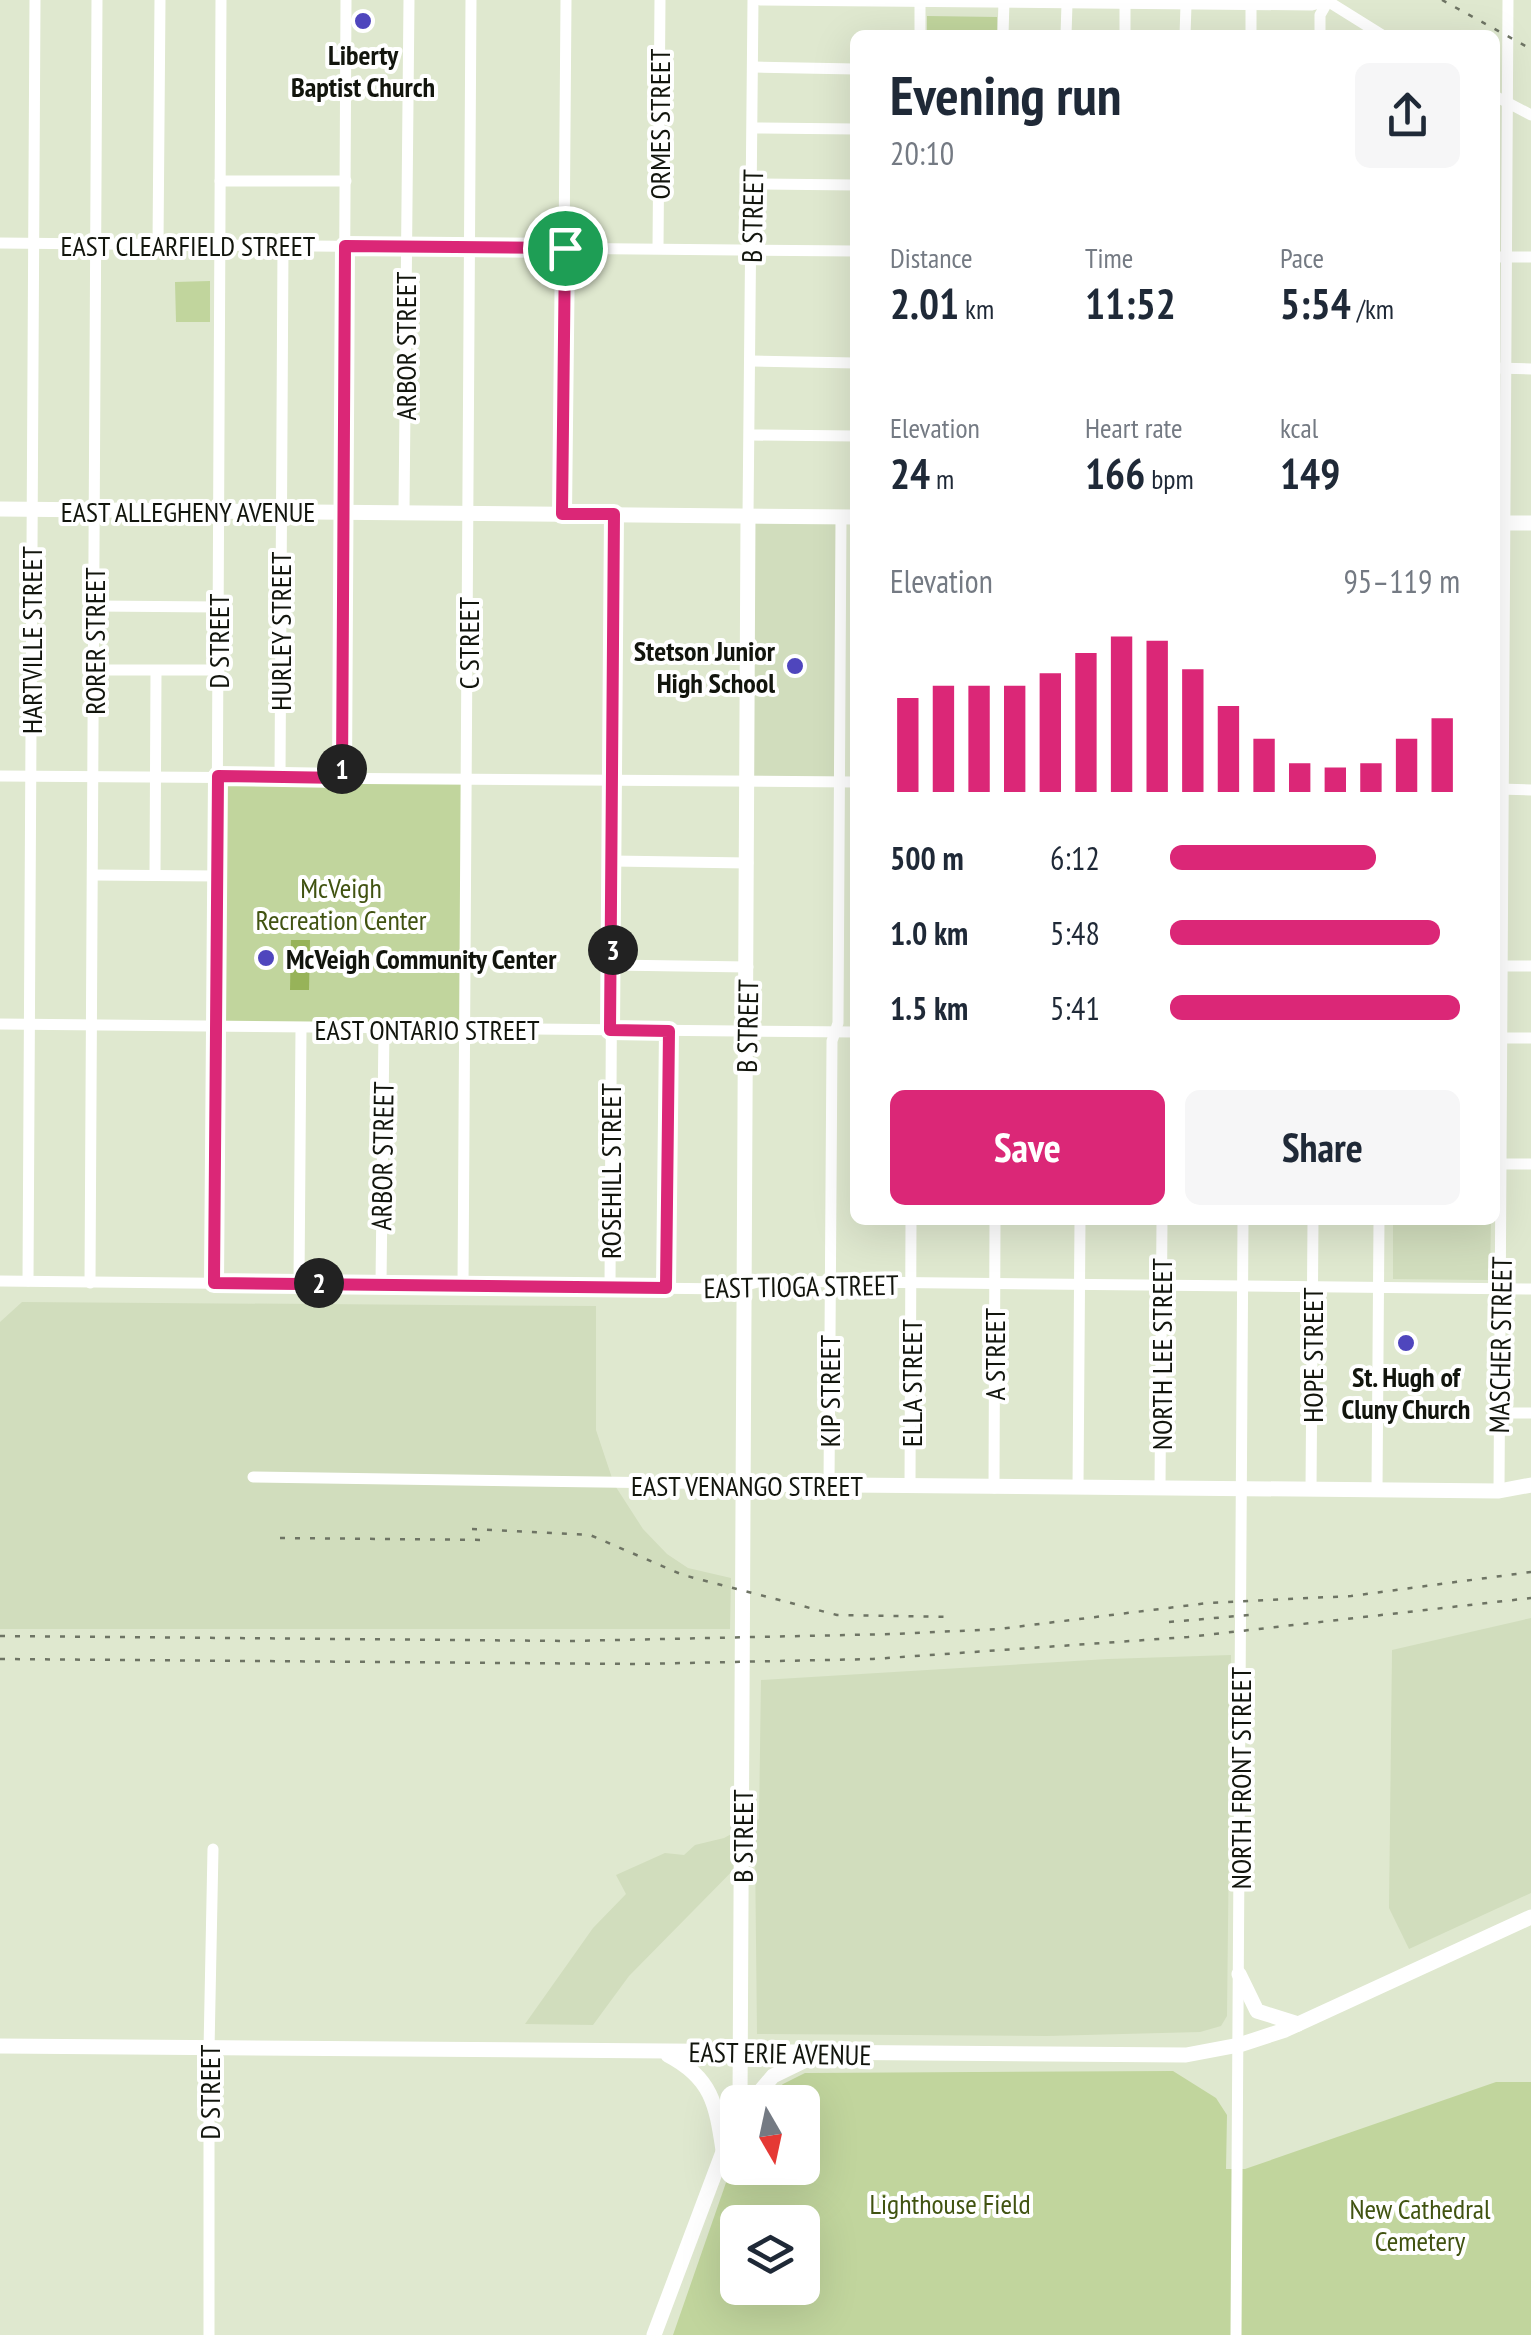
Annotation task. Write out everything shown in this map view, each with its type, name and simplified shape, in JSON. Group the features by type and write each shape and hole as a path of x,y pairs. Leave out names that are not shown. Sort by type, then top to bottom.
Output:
{"main road":[{"name":"EAST ALLEGHENY AVENUE","path":"0,510 848,517"},
{"name":"B STREET","path":"740,2085 748,516"},
{"path":"1500,523 1531,523"},
{"name":"EAST VENANGO STREET","path":"745,1484 1499,1491 1531,1485"},
{"name":"EAST ERIE AVENUE","path":"0,2046 1161,2056 1238,2046 1298,2024 1531,1917"},
{"path":"1239,1974 1257,2010 1268,2017 1298,2024"},
{"path":"649,2052 668,2055 687,2065 707,2085 720,2126"},
{"path":"764,2085 786,2068 830,2054"},
{"path":"654,2335 720,2162"}],"street":[{"name":"HARTVILLE STREET","path":"28,1281 35,0"},
{"name":"RORER STREET","path":"90,1282 97,0"},
{"path":"158,244 160,0"},
{"name":"D STREET","path":"214,1283 222,0"},
{"path":"342,778 346,0"},
{"name":"ARBOR STREET","path":"404,512 409,0"},
{"name":"C STREET","path":"463,1286 471,0"},
{"path":"562,514 566,0"},
{"name":"ORMES STREET","path":"658,248 660,0"},
{"path":"756,0 1186,5 1251,2 1312,6 1327,1"},
{"name":"B STREET","path":"748,516 756,0"},
{"name":"MASCHER STREET","path":"1500,368 1501,99 1508,80 1508,0"},
{"path":"1320,30 1320,15 1327,1"},
{"path":"1327,1 1374,30"},
{"path":"920,2 920,30"},
{"path":"1003,30 1004,2"},
{"path":"1251,2 1251,30"},
{"path":"1066,4 1066,30"},
{"path":"1125,4 1125,30"},
{"path":"1185,30 1186,5"},
{"path":"754,68 850,69"},
{"path":"1501,99 1531,115"},
{"path":"753,128 850,128"},
{"path":"220,180 346,181"},
{"path":"753,184 850,185"},
{"name":"EAST CLEARFIELD STREET","path":"0,244 850,251"},
{"name":"HURLEY STREET","path":"280,777 283,245"},
{"path":"1501,257 1531,258"},
{"path":"752,362 850,362"},
{"path":"1500,368 1531,369"},
{"path":"751,435 850,436"},
{"name":"ROSEHILL STREET","path":"610,1288 614,514"},
{"name":"KIP STREET","path":"829,1486 832,1041 838,1023 840,782 848,696 848,517"},
{"path":"94,606 218,607"},
{"path":"94,670 219,670"},
{"path":"155,875 156,670"},
{"path":"0,776 850,782"},
{"path":"1500,789 1531,790"},
{"name":"MASCHER STREET","path":"1500,848 1500,1002"},
{"path":"612,861 748,863"},
{"path":"93,875 217,876"},
{"path":"613,965 748,966"},
{"path":"1502,966 1531,966"},
{"name":"EAST ONTARIO STREET","path":"0,1024 850,1032"},
{"path":"299,1283 301,1028"},
{"name":"ARBOR STREET","path":"381,1284 384,1028"},
{"path":"666,1288 669,1031"},
{"path":"1500,1038 1531,1038"},
{"name":"MASCHER STREET","path":"1499,1491 1500,1101"},
{"path":"1502,1164 1531,1164"},
{"name":"ELLA STREET","path":"910,1487 912,1225"},
{"name":"A STREET","path":"994,1488 995,1225"},
{"path":"1078,1488 1080,1225"},
{"name":"NORTH LEE STREET","path":"1160,1488 1162,1225"},
{"name":"NORTH FRONT STREET","path":"1236,2335 1244,1225"},
{"name":"HOPE STREET","path":"1311,1490 1313,1225"},
{"path":"1377,1490 1379,1225"},
{"name":"EAST TIOGA STREET","path":"0,1281 732,1289 762,1281 1531,1289"},
{"path":"1499,1413 1531,1414"},
{"name":"EAST VENANGO STREET","path":"253,1477 745,1484"},
{"name":"D STREET","path":"209,2335 213,1850"}],"shaded area":[{"name":"Stetson Junior High School","path":"748,516 841,517 840,782 749,781"},
{"path":"291,940 310,940 309,990 290,990"},
{"path":"1393,1225 1491,1225 1490,1280 1393,1279"},
{"path":"22,1302 596,1306 596,1430 614,1484 643,1529 667,1554 688,1568 731,1578 730,1629 0,1629 0,1322"},
{"path":"1531,1618 1531,1893 1409,1949 1389,1908 1392,1650"},
{"path":"1231,1655 1227,2016 1221,2026 1200,2032 1047,2036 757,2034 755,1848 629,1976 593,2025 525,2024 593,1928 626,1894 616,1875 665,1853 684,1855 695,1845 724,1838 759,1819 761,1680"}],"green space":[{"path":"927,16 997,17 997,30 927,30"},
{"path":"210,281 210,322 176,322 175,282"},
{"name":"McVeigh Recreation Center","path":"218,777 467,779 465,1029 216,1027"},
{"path":"1173,2071 1216,2098 1227,2115 1226,2169 1245,2169 1496,2082 1531,2082 1531,2335 673,2335 725,2185 820,2185 820,2085 783,2084 805,2073"}],"railway":[{"path":"1442,0 1496,30"},
{"path":"1500,32 1531,49"},
{"path":"472,1529 590,1535 683,1575 837,1615 953,1617"},
{"path":"280,1538 490,1540"},
{"path":"0,1636 570,1641 895,1634 999,1629 1208,1603 1351,1596 1531,1572"},
{"path":"0,1659 637,1664 873,1659 1188,1637 1531,1598"},
{"path":"1169,1622 1249,1615"}],"place":[{"name":"Liberty Baptist Church","path":"363,21"},
{"name":"Stetson Junior High School","path":"795,666"},
{"name":"McVeigh Community Center","path":"266,958"},
{"name":"St. Hugh of Cluny Church","path":"1406,1343"}],"route":[{"path":"345,246 565,248 562,514 614,514 610,1030 669,1031 666,1288 214,1283 218,776 342,778 345,246"}],"park label":[{"name":"Lighthouse Field","path":"950,2203"},
{"name":"New Cathedral Cemetery","path":"1420,2224"}]}
